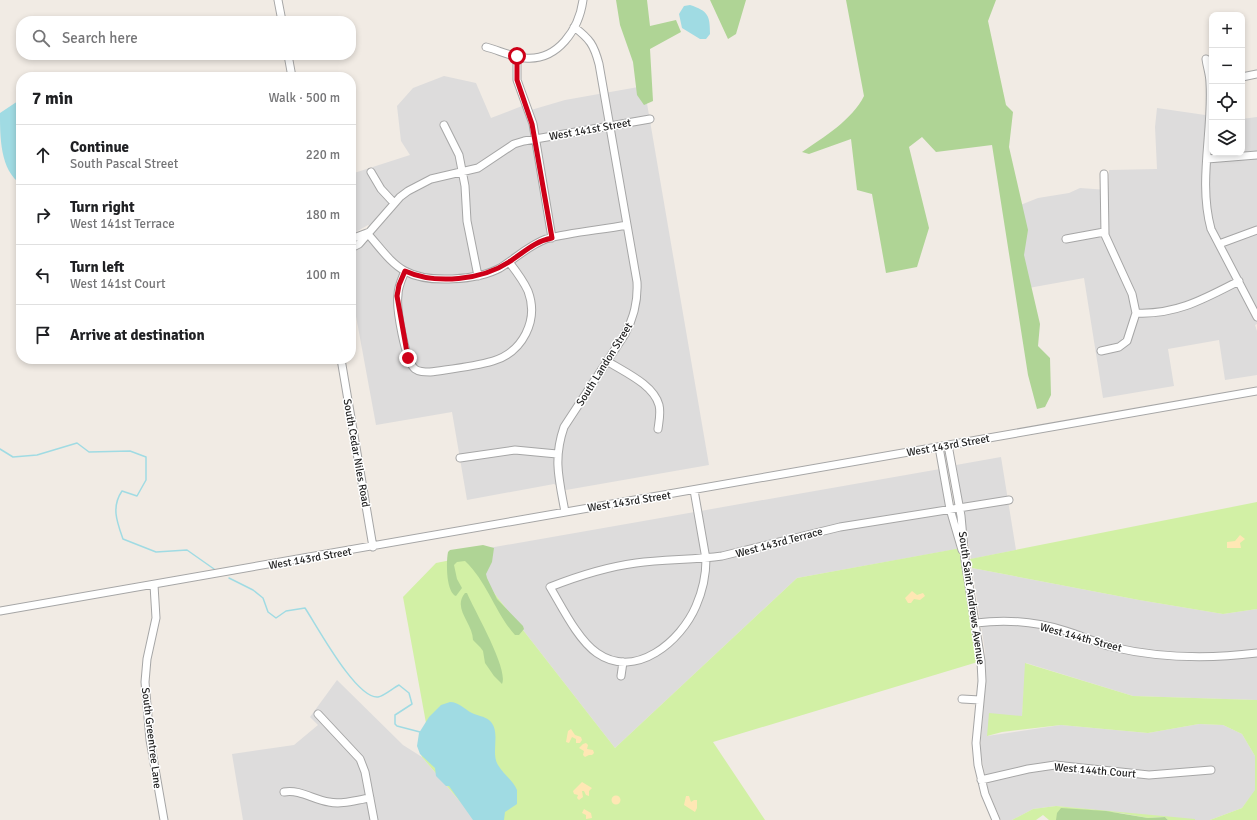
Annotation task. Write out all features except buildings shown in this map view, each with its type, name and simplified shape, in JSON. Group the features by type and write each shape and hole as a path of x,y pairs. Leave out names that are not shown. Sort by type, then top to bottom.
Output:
{"street":[{"path":"278,0 281,16"},
{"path":"486,46 525,58 538,56 556,49 564,43 574,27 584,0"},
{"name":"South Landon Street","path":"565,512 558,471 557,454 564,427 632,322 638,295 605,94 595,49 587,37 574,27"},
{"path":"517,56 518,87 532,124 552,238"},
{"path":"1206,59 1209,73"},
{"path":"289,60 291,72"},
{"path":"1245,76 1257,74"},
{"path":"1211,84 1210,117 1206,159 1206,205 1211,230 1255,309 1257,317"},
{"name":"West 141st Street","path":"356,246 359,244 394,203 418,185 442,176 463,172 486,164 514,144 650,119"},
{"path":"444,125 459,155 463,172 467,221 478,276"},
{"path":"1206,159 1257,155"},
{"path":"371,172 381,189 394,203"},
{"path":"1102,351 1119,348 1127,341 1136,313 1132,294 1104,232 1104,174"},
{"path":"367,233 390,259 405,271 418,276 447,279 478,276 509,262 538,243 552,238 627,225"},
{"path":"1219,244 1257,230"},
{"path":"1066,239 1104,232"},
{"name":"West 141st Street","path":"356,237 367,233"},
{"path":"405,271 399,285 397,296 408,358 414,369 422,372 430,372 493,361 510,353 523,340 532,318 530,300 524,284 509,262"},
{"path":"1136,313 1177,310 1200,301 1239,281"},
{"path":"607,361 642,383 654,394 659,404 660,415 658,429"},
{"name":"South Cedar Niles Road","path":"342,364 373,547"},
{"name":"West 143rd Street","path":"0,611 373,547 1257,391"},
{"name":"South Saint Andrews Avenue","path":"948,445 960,507 965,560 981,661 980,700 976,743 981,780 988,805 996,820"},
{"path":"939,447 950,509 965,560"},
{"path":"460,458 514,450 557,454"},
{"path":"622,676 623,662 651,656 661,649 682,628 696,607 702,591 706,558 694,490"},
{"name":"West 143rd Terrace","path":"623,662 605,657 587,644 550,587 589,573 622,565 706,558 747,551 833,528 1009,500"},
{"name":"South Greentree Lane","path":"154,585 156,618 146,659 145,682 152,747 164,820"},
{"name":"West 144th Street","path":"976,623 1013,621 1042,625 1114,647 1154,654 1213,657 1257,653"},
{"path":"962,698 980,700"},
{"path":"318,714 360,759 365,772 374,820"},
{"name":"West 144th Court","path":"981,780 1028,769 1054,765 1149,775 1211,770"},
{"path":"284,792 295,791 336,803 370,798"}],"shaded area":[{"path":"444,76 476,83 491,118 522,106 531,110 565,100 644,86 709,465 566,490 554,484 467,500 452,412 376,425 356,316 356,247 375,230 368,225 356,232 356,172 410,155 401,141 397,106 413,88"},
{"path":"1157,108 1209,116 1209,156 1245,156 1245,119 1257,117 1257,324 1255,325 1257,331 1257,375 1225,380 1219,340 1168,349 1174,386 1103,398 1084,278 1023,289 1008,210 1038,198 1069,193 1080,188 1108,190 1109,170 1157,169 1155,127"},
{"path":"1001,457 1016,550 971,559 956,465"},
{"path":"940,469 949,518 957,549 797,578 615,748 466,557 472,551"},
{"path":"972,568 1139,600 1223,614 1257,609 1257,700 1133,696 1026,663 1022,717 987,736 1061,725 1148,733 1199,724 1223,725 1242,734 1255,756 1255,791 1242,808 1210,820 1195,820 1056,806 1033,809 1012,820 1001,820 988,790 980,750 986,680 985,651"},
{"path":"337,680 403,745 422,757 476,820 243,820 232,754 294,745 318,725 310,717"}],"green space":[{"path":"616,0 647,0 650,26 676,20 681,32 650,49 653,101 644,105 637,95 633,62 620,25"},
{"path":"710,0 746,0 736,34 728,39"},
{"path":"846,0 996,0 988,21 1006,105 1013,112 1009,147 1028,230 1024,255 1040,324 1038,346 1050,358 1051,395 1045,407 1037,409 1028,375 992,145 936,152 922,137 909,147 929,228 917,267 886,273 872,194 857,190 851,139 809,154 802,152 845,120 859,105 864,96"},
{"path":"1257,502 1257,609 1223,614 1139,600 972,568 970,559"},
{"path":"483,545 494,548 492,562 486,574 487,578 497,599 523,626 524,629 519,635 515,635 508,626 486,588 465,561 457,562 454,565 457,579 462,588 456,596 450,589 447,569 448,552 450,550"},
{"path":"961,548 981,661 713,742 765,820 476,820 422,757 420,752 419,740 426,723 403,597 436,563 466,557 615,748 797,578"},
{"path":"465,593 467,593 496,653 503,676 502,684 485,663 483,651 473,640 461,605"},
{"path":"1025,663 1133,696 1257,700 1257,820 1210,820 1242,808 1255,790 1255,756 1242,734 1223,725 1199,724 1148,733 1061,725 1002,732 987,736 989,713 1022,716"},
{"path":"1056,806 1195,820 1168,820 1165,817 1148,818 1120,813 1085,810 1056,820 1049,820 1043,815 1036,820 1012,820 1033,809"},
{"path":"1061,808 1106,811 1148,818 1165,817 1168,820 1056,820 1057,813"}],"sand":[{"path":"1240,535 1245,539 1240,543 1241,548 1227,548 1227,542 1235,541"},
{"path":"912,591 917,595 923,593 925,596 920,600 914,599 911,603 908,603 905,598"},
{"path":"571,729 575,735 581,737 582,740 580,743 576,743 576,739 572,737 569,743 566,742 568,731"},
{"path":"586,743 588,745 587,749 593,750 594,753 585,757 583,755 584,751 579,748"},
{"path":"582,782 592,788 589,791 589,796 582,791 583,797 579,800 577,798 578,795 574,794 573,791"},
{"path":"616,795 621,800 616,805 611,800"},
{"path":"686,796 689,796 691,802 697,800 697,808 695,812 684,805"},
{"path":"584,809 591,813 592,818 586,819 586,815 582,813"}],"water":[{"path":"690,5 701,9 707,15 710,34 706,39 700,39 682,28 679,14 684,6"},
{"path":"16,102 16,180 5,162 1,142 0,113"},
{"path":"450,702 456,703 472,713 489,720 493,725 495,730 496,760 500,768 517,790 517,804 505,812 504,820 473,820 449,786 446,786 436,776 435,768 420,754 417,746 419,733 429,717 441,705"}],"waterway":[{"path":"0,449 13,457 37,455 77,443 89,452 130,451 146,457 146,480 137,496 122,491 117,503 116,515 123,539 156,552 187,550 214,569"},
{"path":"229,578 253,590 263,598 268,612 276,618 286,611 305,608 338,660 359,686 369,694 378,697 399,685 409,693 412,704 395,715 395,724 397,726 420,732"}],"route":[{"path":"408,358 397,296 399,285 405,271 418,276 447,279 478,276 499,268 538,243 552,238 532,124 518,87 516,66 517,56"}]}
